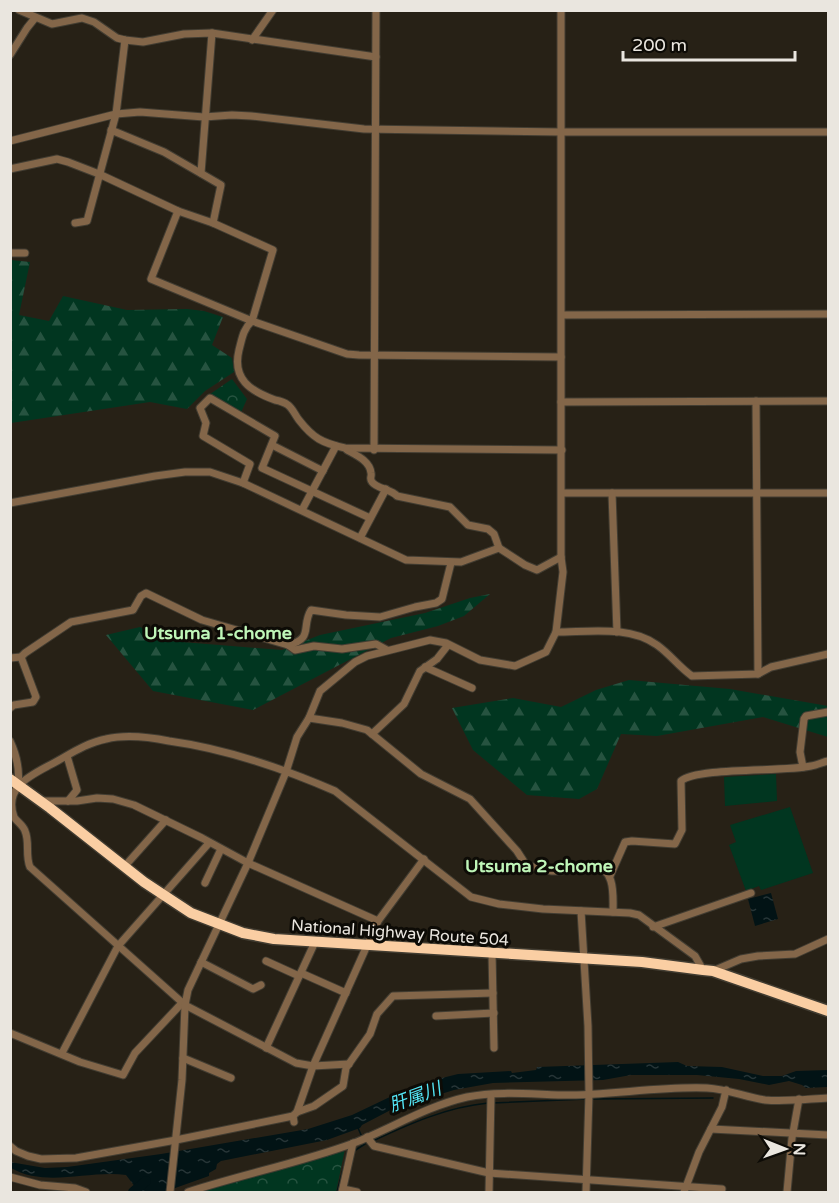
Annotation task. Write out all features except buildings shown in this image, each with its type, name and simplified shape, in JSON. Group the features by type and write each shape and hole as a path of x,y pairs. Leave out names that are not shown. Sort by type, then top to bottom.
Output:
{"highway":[{"name":"National Highway Route 504","path":"14,782 163,896 191,913 243,933 274,939 642,962 708,970 828,1011"}],"street":[{"path":"19,10 52,24 81,18 94,22 117,38 125,40 142,42 184,34 212,33 376,57"},
{"path":"252,40 273,10"},
{"path":"374,450 376,10"},
{"path":"170,1192 183,1058 184,1004 188,990 248,863 286,772 297,737 309,718 320,690 356,662 368,656 430,640 448,645 480,660 515,666 546,652 556,632 563,572 561,557 561,10"},
{"path":"10,55 35,18"},
{"path":"201,173 212,33"},
{"path":"75,222 87,221 116,114 125,40"},
{"path":"10,141 116,114 140,112 204,117 242,116 376,129 828,132"},
{"path":"111,130 164,152 221,185 213,223"},
{"path":"10,169 57,159 99,174 178,211 213,223 273,250 252,321 246,327 239,351 238,372 252,389 286,403 310,434 325,443 345,448 374,450 562,450"},
{"path":"178,211 151,279 252,321 347,354 561,357"},
{"path":"10,253 25,254"},
{"path":"561,315 828,314"},
{"path":"243,483 250,464 203,436 206,423 200,408 210,398 275,436 262,468 370,518"},
{"path":"756,401 758,674"},
{"path":"561,402 828,401"},
{"path":"272,445 323,471"},
{"path":"302,510 336,446"},
{"path":"345,448 368,464 373,484 397,496 450,507 468,525 488,529 494,534 499,548 525,565 537,570 561,557"},
{"path":"10,503 185,472 210,472 243,483 406,560 460,562 499,548"},
{"path":"360,538 386,489"},
{"path":"562,493 828,493"},
{"path":"612,493 617,632"},
{"path":"288,645 300,641 306,634 308,615 311,610 380,617 436,603 442,599 451,563"},
{"path":"10,658 21,657 71,622 133,610 141,596 146,593 202,620 288,645 295,650 314,645 342,649 376,644 387,650"},
{"path":"556,632 635,634 648,639 672,656 692,676 758,674 771,667 828,654"},
{"path":"372,734 404,704 420,671 437,659 448,645"},
{"path":"10,708 14,705 33,702 36,697 21,657"},
{"path":"425,667 472,688"},
{"path":"803,767 800,752 802,723 806,716 828,712"},
{"path":"309,718 342,723 372,734 421,774 470,798 517,851 526,865 556,872 592,865 601,868 610,876"},
{"path":"14,782 104,739 147,737 221,750 335,791 471,897 517,906 639,915 695,956 708,970 741,959 795,954 828,939"},
{"path":"10,741 20,772 14,782 13,807 15,818 26,832 30,867 184,1004 296,1063 313,1066 349,1064"},
{"path":"67,756 77,790 68,801"},
{"path":"613,912 610,876 625,843 632,841 675,844 682,830 681,781 685,778 707,773 803,767 828,761"},
{"path":"39,801 97,798 113,799 134,806 248,863 378,921"},
{"path":"124,867 166,820"},
{"path":"62,1053 118,946 209,843"},
{"path":"205,883 221,849"},
{"path":"295,1117 313,1066 378,921 424,859"},
{"path":"653,927 751,893"},
{"path":"581,911 589,1091 586,1192"},
{"path":"266,1048 315,942"},
{"path":"492,953 494,1048"},
{"path":"266,961 346,993"},
{"path":"201,962 253,989 261,985"},
{"path":"10,1146 27,1156 60,1160 295,1117 343,1086 349,1064 370,1034 377,1014 393,996 494,993"},
{"path":"10,1033 80,1062 123,1075 135,1053 184,1004"},
{"path":"436,1016 494,1013"},
{"path":"183,1058 231,1078"},
{"path":"189,1192 353,1143 411,1116 468,1097 521,1093 589,1091 622,1093 639,1089 708,1088 765,1100 828,1098"},
{"path":"686,1190 699,1152 722,1107 726,1090"},
{"path":"489,1192 490,1095"},
{"path":"787,1192 799,1099"},
{"path":"711,1129 828,1135"},
{"path":"367,1137 374,1146 489,1173 686,1190 722,1189"},
{"path":"353,1143 343,1191 357,1192"},
{"path":"10,1177 37,1185 75,1188 86,1192"},
{"path":"32,1192 37,1185"}],"green space":[{"path":"11,260 30,262 19,315 49,321 63,296 127,310 204,311 223,317 212,345 232,358 234,372 205,391 187,409 150,402 11,423"},
{"path":"232,379 247,399 239,417 203,399"},
{"path":"490,594 464,616 438,626 391,638 253,710 153,691 106,635 140,627 170,641 282,650 320,635 425,613"},
{"path":"629,680 730,689 828,706 828,737 763,717 657,736 621,734 597,789 579,799 527,795 473,750 452,708 513,698 561,707 596,690"},
{"path":"776,774 777,801 725,806 724,777"},
{"path":"790,807 813,873 761,890 759,886 746,891 729,845 736,842 730,825"},
{"path":"345,1149 336,1192 196,1192"}],"water":[{"path":"771,893 778,919 755,926 748,899"},
{"name":"肝属川","path":"678,1062 687,1066 722,1067 763,1076 782,1076 796,1071 828,1070 828,1090 827,1087 806,1088 789,1081 769,1085 739,1079 697,1075 631,1075 603,1080 493,1083 454,1090 412,1103 406,1102 360,1128 327,1140 221,1161 217,1164 216,1169 209,1173 209,1176 164,1192 139,1192 126,1175 38,1177 11,1168 10,1162 45,1168 67,1167 308,1129 352,1115 394,1095 458,1074 511,1071 512,1073 536,1070 537,1067"}],"waterway":[{"path":"591,1099 713,1098"},
{"path":"492,1103 587,1099"},
{"path":"373,1141 443,1112 488,1103"},
{"path":"358,1128 362,1137"},
{"path":"354,1151 365,1144 364,1142"},
{"path":"337,1192 347,1155"},
{"path":"133,1192 146,1181"}],"district":[{"name":"Utsuma 1-chome","path":"218,633"},
{"name":"Utsuma 2-chome","path":"539,866"}]}
